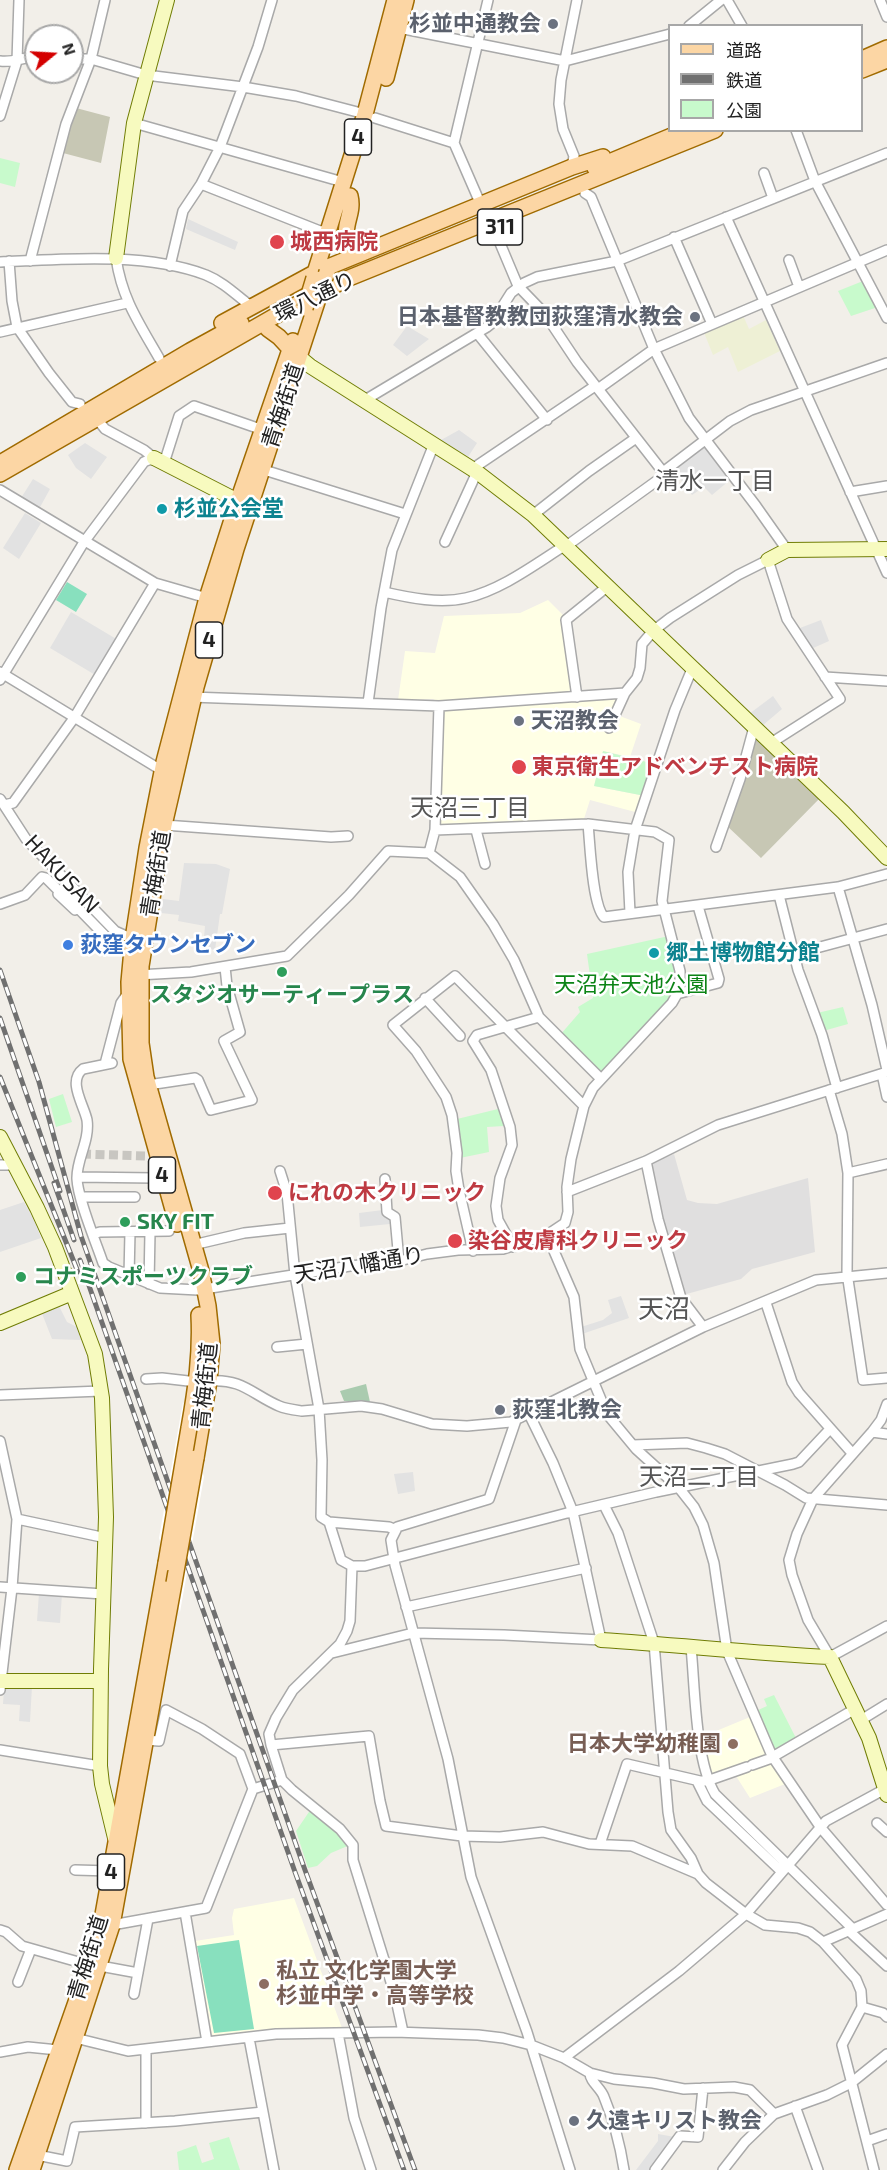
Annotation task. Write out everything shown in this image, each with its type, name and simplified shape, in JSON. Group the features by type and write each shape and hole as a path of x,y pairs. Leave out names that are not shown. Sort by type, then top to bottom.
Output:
{"main road":[{"name":"4","path":"370,116 395,0"},
{"name":"4","path":"310,306 406,0"},
{"path":"863,58 887,48"},
{"path":"863,69 887,60"},
{"name":"環八通り","path":"0,474 273,317 349,278 640,155 682,132"},
{"name":"環八通り","path":"0,463 190,351 283,300 351,267 640,155 709,132"},
{"name":"311","path":"15,453 37,431 80,404 256,304 321,272 366,251 572,167 611,154 640,155"},
{"name":"311","path":"63,438 83,435 268,329 343,290 585,193 613,179 640,155"},
{"name":"4","path":"321,272 329,230 346,189"},
{"path":"346,189 352,207 346,229 347,238 351,246 366,251"},
{"name":"青梅街道","path":"35,2163 69,2036 112,1925 121,1845 120,1819 189,1428 212,1344 193,1245 148,1085 133,983 164,825 212,627 310,306"},
{"path":"268,329 295,354"},
{"name":"青梅街道","path":"200,1290 131,1059 133,939 147,848 164,762 207,598 262,430 295,354"},
{"name":"青梅街道","path":"95,1965 111,1871 121,1845 138,1780 196,1458 203,1382"},
{"name":"青梅街道","path":"17,2170 58,2050 69,2036"}],"street":[{"path":"0,116 17,61 19,0"},
{"path":"30,261 66,124 91,59 105,0"},
{"path":"159,358 127,303 116,258 134,123 167,0"},
{"path":"170,266 183,212 220,147 272,0"},
{"path":"481,205 454,142 488,0"},
{"path":"572,167 574,156 563,129 559,104 561,80 577,0"},
{"path":"691,24 721,0"},
{"path":"728,0 741,24"},
{"path":"880,0 887,17"},
{"path":"399,28 565,62 668,34"},
{"path":"0,61 11,63 24,58"},
{"path":"84,59 146,75 297,96 454,142"},
{"path":"134,123 220,147 346,189"},
{"path":"800,132 815,181 887,318"},
{"path":"365,400 492,323 518,286 537,278 617,261 887,153"},
{"path":"764,173 773,198"},
{"path":"201,184 320,231 329,230"},
{"path":"585,193 591,197 654,349 689,418 787,550"},
{"path":"726,217 850,492 882,550 887,573"},
{"path":"494,230 518,286 545,314 597,387 663,472"},
{"path":"674,237 712,324"},
{"path":"445,542 477,472 478,465 654,349 887,250"},
{"path":"80,404 72,402 17,327 5,261 116,258 170,266 206,275 227,286 248,304 256,304"},
{"path":"789,260 799,287"},
{"path":"0,332 127,303"},
{"path":"477,333 547,420"},
{"path":"295,354 477,472 532,515 843,812 887,858"},
{"path":"384,592 434,601 467,598 510,579 564,546 662,477 663,472 730,422 751,410 887,363"},
{"path":"164,762 161,766 156,767 1,676 84,542 144,462 166,457 179,416 194,406 262,430"},
{"path":"101,424 105,429 154,458 238,501 244,506 247,514"},
{"path":"532,515 636,438"},
{"path":"368,704 392,550 434,444"},
{"path":"261,469 405,514"},
{"path":"850,492 887,486"},
{"path":"0,490 155,583 207,598"},
{"path":"609,728 625,693 640,668 642,644 653,631 670,618 738,575 787,550 882,550"},
{"path":"768,560 788,619 840,699 771,743"},
{"path":"2,802 13,803 74,718 155,583"},
{"path":"578,697 566,620 603,590 609,588"},
{"path":"630,914 628,872 635,830 675,710 692,669"},
{"path":"825,677 887,681"},
{"path":"179,705 185,699 194,697 439,706 625,693"},
{"path":"422,854 435,830 439,706"},
{"path":"716,847 740,779 754,727"},
{"name":"HAKUSAN","path":"2,802 26,838 115,931 133,939"},
{"path":"588,824 594,888 599,912 604,917 838,887 887,874"},
{"path":"435,830 588,824 655,832 669,840 662,901 680,971 680,989 672,1003 593,1088 584,1106 571,1159 567,1192 568,1212 565,1223 547,1235 574,1297 580,1348 607,1414 633,1445 679,1488 694,1507 706,1535 714,1563 727,1651 772,1756 821,1828 887,1905"},
{"path":"164,825 331,837 348,836"},
{"path":"476,830 485,864"},
{"path":"154,1178 77,1177 87,1121 77,1091 76,1078 83,1069 109,1064 121,1003 133,983 170,974 287,956 349,895 388,851 422,854 460,877 493,924 514,960 539,1017 601,1079"},
{"path":"0,904 26,895 42,877 46,878 60,892 63,889 79,905 77,907 94,931 114,945"},
{"path":"838,887 872,1005 885,1072 887,1097"},
{"path":"779,895 798,970 822,1035 842,1134 848,1173 847,1277 863,1380 887,1378"},
{"path":"677,994 718,982 719,979 698,906"},
{"path":"794,954 887,928"},
{"path":"148,1085 195,1078 211,1110 252,1100 224,1041 240,1032 227,986 225,967"},
{"path":"473,1251 459,1190 452,1115 446,1096 416,1051 393,1025 455,976 584,1106"},
{"path":"425,998 460,1036"},
{"path":"513,1247 498,1220 496,1206 500,1178 512,1145 510,1127 491,1070 473,1041 477,1035 539,1017"},
{"path":"567,1192 646,1161 718,1125 885,1072"},
{"path":"0,1137 7,1165 38,1208 95,1353 101,1391 106,1467 100,1766 104,1793 121,1845"},
{"path":"646,1161 658,1219 681,1298 703,1327"},
{"path":"848,1173 887,1164"},
{"path":"280,1171 287,1193 295,1275 319,1409 322,1460 321,1517 329,1522 389,1527 396,1530"},
{"name":"天沼八幡通り","path":"77,1177 81,1197 103,1263 109,1268 160,1288 200,1290 350,1266 399,1261 427,1254 458,1250 488,1251 513,1247 547,1235"},
{"path":"385,1179 387,1212 395,1217 399,1261"},
{"path":"81,1197 135,1197"},
{"path":"193,1245 244,1233 290,1228"},
{"path":"93,1234 100,1232 169,1232"},
{"path":"129,1276 130,1232"},
{"path":"149,1284 150,1232"},
{"path":"146,1379 162,1378 203,1382 218,1380 241,1385 283,1407 302,1411 361,1406 382,1409 432,1424 467,1426 511,1422 703,1327 766,1303 816,1280 887,1272"},
{"path":"0,1323 72,1293"},
{"path":"766,1303 792,1382 852,1453"},
{"path":"277,1347 307,1344"},
{"path":"0,1395 101,1391"},
{"path":"564,2058 679,1971 746,1914 826,1821 886,1792 883,1771 869,1738 830,1658 808,1620 789,1560 797,1534 813,1499 872,1432 881,1420 887,1404"},
{"path":"529,1414 553,1463 573,1512 601,1640"},
{"path":"516,1420 489,1499 397,1527 391,1540 406,1607 448,1759 471,1877 531,2045 570,2170"},
{"path":"329,1522 341,1560 352,1566 365,1566 573,1512 799,1462 830,1429"},
{"path":"872,1432 887,1434"},
{"path":"0,1441 17,1519 12,1588 0,1684 101,1681"},
{"path":"633,1445 687,1443 725,1454 806,1498 887,1505"},
{"path":"604,1505 618,1533 654,1643 671,1830 691,1858 698,1874"},
{"path":"17,1519 106,1538"},
{"path":"352,1566 350,1620 347,1631 340,1644 293,1690 269,1734 282,1780 291,1790 340,1829 353,1845 353,1860 395,1995 403,2032"},
{"path":"406,1607 586,1568"},
{"path":"0,1587 103,1594"},
{"path":"330,1653 413,1633 654,1643 830,1658 887,1626"},
{"path":"691,1647 702,1756 707,1781 715,1794 785,1869"},
{"path":"600,1844 627,1764 697,1781 707,1781 769,1759 858,1715 887,1704"},
{"path":"112,1925 206,1908 253,1789 240,1754 202,1729 166,1710 159,1741 145,1740"},
{"path":"271,1745 369,1736 386,1826 462,1836 510,1837 543,1832 589,1844 632,1846 698,1874 746,1914 765,1924 798,1928 810,1932 824,1942 856,1979 861,1991 862,2007 842,2045 873,2170"},
{"path":"0,1750 100,1766"},
{"path":"104,1793 113,1802 119,1804 124,1796 129,1798 138,1780"},
{"path":"253,1789 282,1780"},
{"path":"697,1781 707,1801 785,1869 887,1966"},
{"path":"104,1793 120,1819"},
{"path":"877,1823 887,1832"},
{"path":"75,1870 111,1871"},
{"path":"185,1912 207,2042"},
{"path":"824,1942 887,1914"},
{"path":"134,1994 148,1919"},
{"path":"0,1930 6,1932 22,1946 31,1949 138,1974"},
{"path":"18,1982 31,1949"},
{"path":"862,2007 883,2013 887,2017"},
{"path":"69,2036 128,2051 276,2034 403,2032 478,2035 531,2045 564,2058 590,2073 614,2079 684,2089 734,2087 750,2090 774,2114"},
{"path":"338,2033 354,2118 371,2170"},
{"path":"249,2038 274,2170"},
{"path":"0,2052 28,2047 58,2050"},
{"path":"146,2049 146,2123"},
{"path":"723,2170 744,2142 774,2114 827,2095 851,2083 887,2054"},
{"path":"590,2073 590,2077 603,2093 614,2121 624,2170"},
{"path":"655,2170 680,2136 698,2138 703,2088"},
{"path":"795,2106 818,2170"},
{"path":"35,2163 67,2161 75,2127 263,2112"},
{"path":"867,2141 887,2134"}],"shaded area":[{"path":"76,108 110,117 101,163 63,153"},
{"path":"188,219 238,242 235,250 186,229"},
{"path":"742,313 749,329 766,320 780,351 738,372 728,347 713,355 703,330"},
{"path":"407,326 429,339 407,356 393,345"},
{"path":"459,430 477,443 468,457 441,440"},
{"path":"85,443 107,457 91,479 76,468 68,455"},
{"path":"705,446 730,480 712,495 704,487 692,495 673,469"},
{"path":"33,479 50,489 39,509 21,498"},
{"path":"25,513 41,523 19,559 3,548"},
{"path":"548,600 565,617 561,620 571,688 566,695 439,702 433,699 398,700 405,651 435,653 444,616 520,613"},
{"path":"71,612 118,640 97,676 50,648"},
{"path":"821,620 829,641 811,649 800,628"},
{"path":"773,696 782,709 762,726 749,714"},
{"name":"東京衛生アドベンチスト病院","path":"617,697 619,700 617,715 641,724 630,757 603,751 594,786 645,796 639,813 590,800 583,822 439,827 441,713 444,710"},
{"path":"754,734 820,798 761,858 726,825"},
{"path":"184,863 216,864 230,869 215,950 203,948 205,926 178,921 179,915 161,913 163,899 179,901"},
{"path":"674,1154 687,1200 698,1203 717,1204 808,1178 815,1252 752,1269 741,1279 683,1295 660,1218 650,1163"},
{"path":"24,1202 41,1238 0,1252 0,1210"},
{"path":"383,1210 389,1217 390,1224 360,1227 359,1213"},
{"path":"621,1296 629,1318 582,1334 581,1327 603,1320 612,1313 608,1300"},
{"path":"59,1306 67,1322 77,1327 81,1340 52,1339 41,1311"},
{"path":"366,1384 370,1402 344,1401 340,1391"},
{"path":"413,1472 415,1491 398,1494 394,1474"},
{"path":"39,1593 62,1594 60,1623 37,1621"},
{"path":"12,1685 32,1686 30,1722 19,1721 20,1705 3,1704 4,1688"},
{"name":"日本大学幼稚園","path":"750,1717 766,1752 765,1756 711,1775 708,1773 704,1736"},
{"name":"日本大学幼稚園","path":"768,1764 772,1765 785,1784 750,1798 736,1776"},
{"name":"私立 文化学園大学 杉並中学・高等学校","path":"294,1898 342,2028 269,2029 214,2036 195,1941 234,1935 232,1918 234,1909"},
{"path":"658,2134 675,2137 652,2170 636,2170 658,2141"}],"green space":[{"path":"0,158 20,163 15,187 0,183"},
{"path":"863,281 876,306 851,316 838,291"},
{"path":"67,582 87,594 76,612 56,600"},
{"path":"603,751 655,764 645,796 594,786"},
{"name":"天沼弁天池公園","path":"669,936 677,978 675,993 669,1004 645,1025 602,1074 560,1035 580,1012 578,1007 593,998 587,954"},
{"path":"843,1007 848,1024 823,1031 817,1013"},
{"path":"63,1094 72,1122 56,1127 49,1099"},
{"path":"498,1109 504,1126 487,1127 489,1152 460,1158 457,1119"},
{"path":"774,1695 797,1740 774,1752 756,1711 767,1706 764,1699"},
{"path":"311,1809 344,1836 350,1845 331,1853 317,1866 308,1868 296,1831"},
{"path":"239,1940 254,2029 214,2033 197,1946"},
{"path":"229,2137 240,2170 179,2170 177,2152 196,2145 202,2163 214,2159 209,2143"}],"pier":[{"path":"183,1402 204,1477 180,1612 159,1538"}],"tunnel":[{"path":"82,1154 148,1156"}],"railway":[{"path":"0,970 39,1082 81,1236 305,1870 415,2170"},
{"path":"0,1018 60,1191"},
{"path":"0,1077 78,1272"},
{"path":"54,1183 74,1240"},
{"path":"80,1260 295,1872 404,2170"}],"place":[{"name":"杉並中通教会","path":"553,24"},
{"name":"城西病院","path":"277,242"},
{"name":"日本基督教教団荻窪清水教会","path":"695,317"},
{"name":"杉並公会堂","path":"162,509"},
{"name":"天沼教会","path":"519,721"},
{"name":"東京衛生アドベンチスト病院","path":"519,767"},
{"name":"荻窪タウンセブン","path":"68,945"},
{"name":"郷土博物館分館","path":"654,953"},
{"name":"スタジオサーティープラス","path":"282,972"},
{"name":"にれの木クリニック","path":"275,1193"},
{"name":"SKY FIT","path":"125,1222"},
{"name":"染谷皮膚科クリニック","path":"455,1241"},
{"name":"コナミスポーツクラブ","path":"21,1277"},
{"name":"荻窪北教会","path":"500,1410"},
{"name":"日本大学幼稚園","path":"733,1744"},
{"name":"私立 文化学園大学 杉並中学・高等学校","path":"264,1984"},
{"name":"久遠キリスト教会","path":"574,2121"}],"district":[{"name":"清水一丁目","path":"715,481"},
{"name":"天沼三丁目","path":"470,808"},
{"name":"天沼","path":"664,1309"},
{"name":"天沼二丁目","path":"699,1477"}]}
